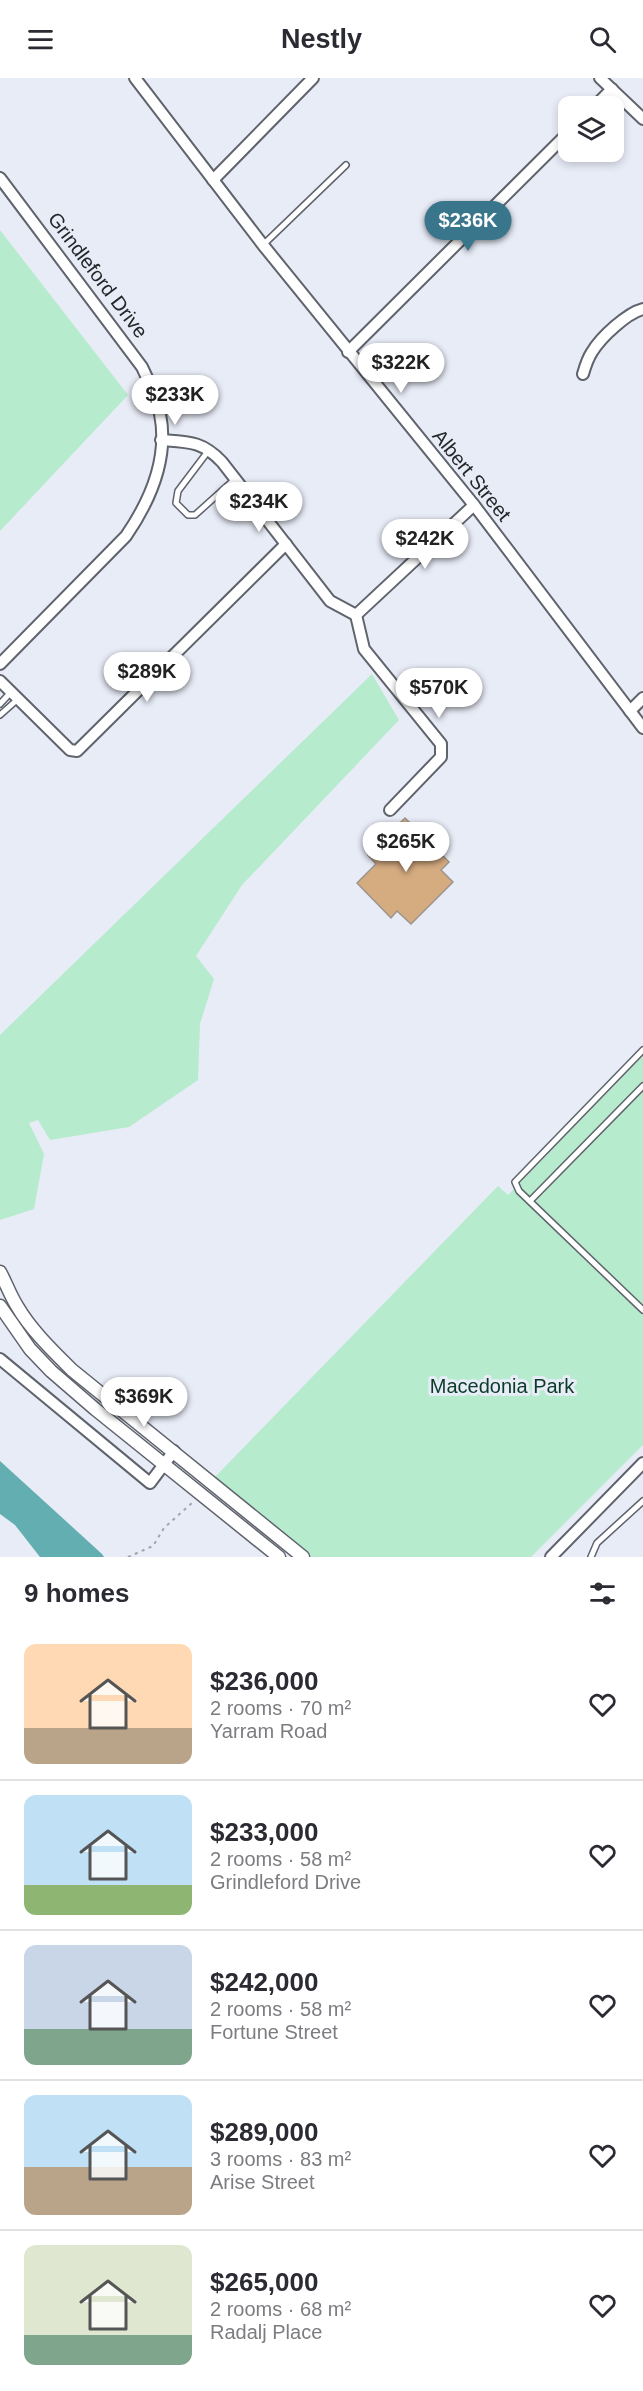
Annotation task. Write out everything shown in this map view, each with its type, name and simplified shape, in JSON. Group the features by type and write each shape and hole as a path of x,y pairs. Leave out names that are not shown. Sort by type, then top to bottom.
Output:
{"street":[{"name":"Albert Street","path":"135,78 263,245 474,505 643,728"},
{"path":"213,180 313,78"},
{"path":"600,78 643,119"},
{"path":"606,96 612,90"},
{"path":"348,352 558,143"},
{"name":"Grindleford Drive","path":"0,178 142,366 153,391 160,416 161,440 159,466 151,491 140,515 126,536 0,664"},
{"path":"583,375 592,351 624,318 643,309"},
{"path":"161,440 190,443 210,449 330,601 356,615 364,649 441,744 441,757 390,810"},
{"path":"356,615 474,505"},
{"path":"0,681 70,750 77,752 286,544"},
{"path":"630,711 643,699"},
{"path":"0,1272 17,1306 48,1347 72,1370 303,1557"},
{"path":"0,1306 30,1349 51,1371 279,1557"},
{"path":"0,1359 150,1483 174,1451"},
{"path":"551,1557 643,1463"}],"lane":[{"path":"263,245 346,165"},
{"path":"210,449 178,491 176,503 188,515 195,515 235,479"},
{"path":"0,704 14,695"},
{"path":"0,715 14,695"},
{"path":"643,1050 518,1179 516,1186 643,1311"},
{"path":"530,1201 643,1086"},
{"path":"591,1557 597,1543 643,1501"},
{"path":"636,1507 643,1513"}],"path":[{"path":"128,1557 153,1546 164,1528 195,1501"}],"green space":[{"path":"0,230 128,395 0,531"},
{"path":"372,674 399,720 242,885 196,956 214,979 200,1024 198,1080 129,1127 50,1140 38,1120 29,1123 44,1154 34,1209 0,1220 0,1035"},
{"name":"Macedonia Park","path":"643,1056 643,1445 531,1557 312,1557 213,1479 498,1186 508,1195"}],"water":[{"path":"0,1461 104,1557 40,1557 15,1525 0,1514"}],"building":[{"path":"405,818 449,862 441,870 453,882 411,924 397,911 391,918 357,883 376,864 368,855"}]}
